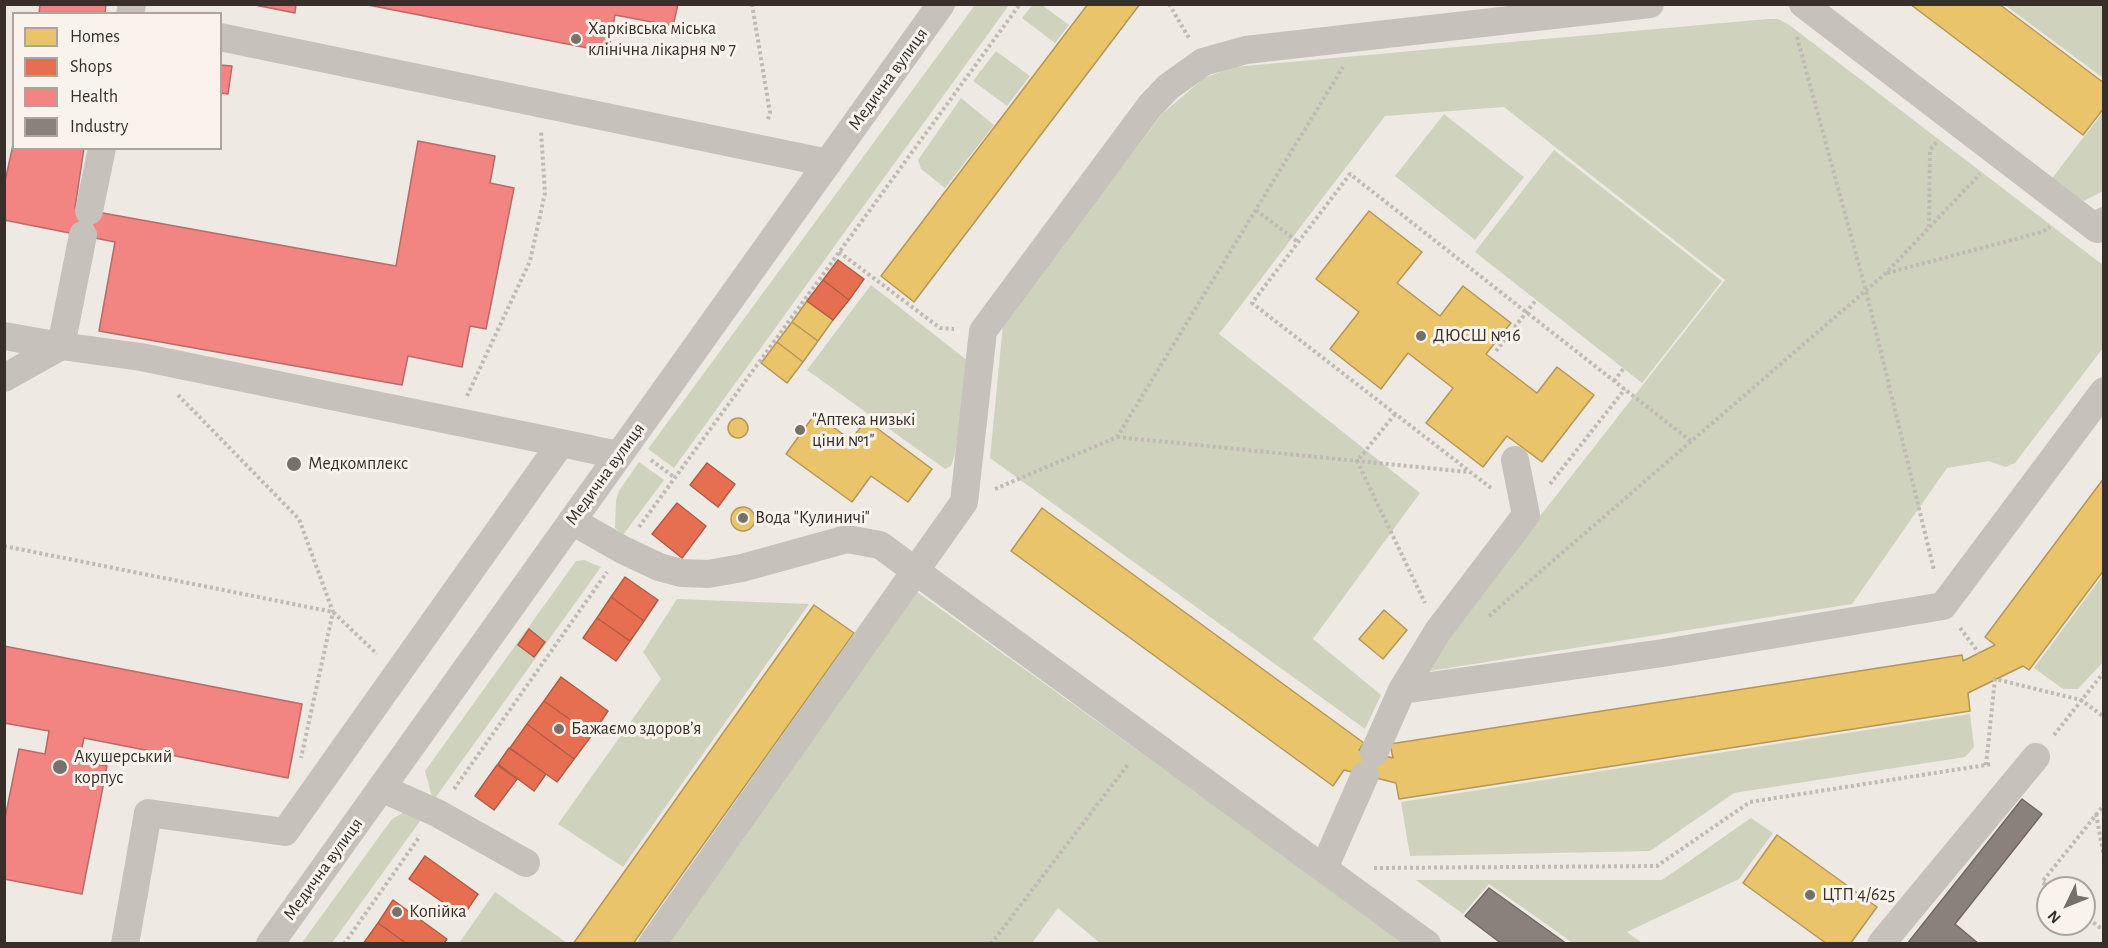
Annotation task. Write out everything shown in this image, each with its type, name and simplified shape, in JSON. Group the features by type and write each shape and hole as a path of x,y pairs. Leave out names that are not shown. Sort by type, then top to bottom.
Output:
{"street":[{"name":"Медична вулиця","path":"270,944 941,4"},
{"path":"652,944 964,502 983,331 1150,106 1185,73 1203,62 1246,50 1650,4"},
{"path":"1798,16 2101,228"},
{"path":"222,37 828,163"},
{"path":"4,378 61,346 102,150"},
{"path":"4,336 141,357 618,455"},
{"path":"1402,690 1663,653 1943,606 2103,391"},
{"path":"125,944 148,813 285,832 561,443"},
{"path":"1324,868 1402,690 1438,631 1526,515 1515,460"},
{"path":"572,521 623,550 659,567 681,573 708,574 742,568 847,539 880,544 1427,944"},
{"path":"1881,944 2036,757"},
{"path":"381,788 437,813 526,863"}],"path":[{"path":"752,4 770,113 758,148"},
{"path":"344,944 674,477 1020,4"},
{"path":"1169,4 1203,62"},
{"path":"1798,16 1943,606"},
{"path":"1117,437 1362,36"},
{"path":"455,421 530,261 545,193 539,103"},
{"path":"1929,229 1930,150"},
{"path":"1624,389 1526,515 1252,303 1350,174 1692,442"},
{"path":"1484,620 1887,273 1972,183"},
{"path":"1256,210 1298,242"},
{"path":"1887,273 2042,232"},
{"path":"839,252 940,328 983,331"},
{"path":"1496,351 1536,300"},
{"path":"1614,381 1624,368"},
{"path":"174,391 299,519 333,612 397,674"},
{"path":"1357,461 1395,414"},
{"path":"964,502 1117,437 1470,472"},
{"path":"649,459 674,477"},
{"path":"1357,461 1438,631"},
{"path":"4,546 333,612"},
{"path":"300,762 333,612"},
{"path":"1371,868 1657,867 1750,802 2036,757 2103,672"},
{"path":"1986,765 1995,679 2081,700 2103,717"},
{"path":"991,944 1147,740"},
{"path":"2047,876 2103,805"},
{"path":"2096,814 2103,857"}],"green space":[{"path":"975,5 1009,5 674,468 648,449"},
{"path":"1032,5 1042,5 1069,25 1055,43 1022,18"},
{"path":"2005,5 2103,5 2103,78"},
{"path":"1778,19 1788,24 2103,265 2103,348 2015,463 2006,467 1989,461 1947,468 1852,604 1417,673 1725,280 1504,107 1385,116 1219,334 1420,493 1313,639 1381,695 1365,729 990,458 1003,324 1162,114 1204,78 1234,67"},
{"path":"996,51 1030,76 1007,106 973,81"},
{"path":"961,98 994,125 945,188 921,169 918,160"},
{"path":"2103,112 2103,191 2084,201 2050,181"},
{"path":"1444,114 1524,177 1475,240 1395,176"},
{"path":"1554,150 1722,281 1642,383 1475,252"},
{"path":"871,285 968,361 955,454 951,466 945,469 807,370"},
{"path":"639,462 664,480 623,535 615,528 616,501 619,491"},
{"path":"584,560 601,567 433,801 425,771 576,561"},
{"path":"2103,575 2103,662 2078,689 2063,689 2034,668"},
{"path":"917,592 1406,943 1100,943 1058,908 1032,943 668,944"},
{"path":"677,599 809,604 623,867 558,824 661,679 643,652"},
{"path":"1970,714 1974,747 1965,757 1734,793 1650,851 1410,856 1401,802"},
{"path":"410,809 423,817 332,943 301,944 392,819"},
{"path":"1751,818 1773,833 1739,879 1627,932 1642,943 1573,943 1489,884 1463,914 1416,880 1662,880"},
{"path":"495,892 567,943 459,943"}],"building: Homes":[{"path":"1088,4 1140,4 914,302 881,276"},
{"path":"1910,4 1999,4 2104,83 2104,108 2083,135"},
{"name":"ДЮСШ №16","path":"1369,211 1422,252 1397,283 1440,316 1463,286 1511,323 1486,354 1537,393 1557,367 1594,395 1542,462 1507,436 1483,467 1426,423 1453,388 1408,353 1381,389 1330,349 1359,312 1316,279"},
{"path":"807,301 833,320 818,341 792,322"},
{"path":"792,322 818,341 803,362 777,342"},
{"path":"777,342 803,362 787,383 761,363"},
{"path":"815,414 851,440 866,420 932,469 908,502 871,476 852,502 786,454"},
{"path":"734,418 742,418 748,424 748,432 742,438 734,438 728,432 728,424"},
{"path":"2104,478 2104,570 2029,670 2023,666 1968,693 1970,711 1399,799 1396,783 1344,770 1333,786 1011,551 1042,508 1364,743 1359,750 1393,758 1390,744 1962,655 1963,661 1995,645 1985,637"},
{"name":"Вода \"Кулиничі\"","path":"743,507 748,508 754,514 754,524 748,530 743,531 738,530 732,524 731,519 732,514 738,508"},
{"path":"814,605 854,633 633,944 573,944"},
{"path":"1384,610 1407,630 1383,659 1359,639"},
{"name":"ЦТП 4/625","path":"1777,835 1877,907 1850,944 1827,944 1743,883"}],"building: Shops":[{"path":"838,260 864,279 849,300 823,280"},
{"path":"823,280 849,300 833,320 807,301"},
{"path":"707,463 735,484 718,507 690,485"},
{"path":"677,503 706,526 682,558 652,534"},
{"path":"625,577 658,600 644,621 611,597"},
{"path":"611,597 644,621 630,641 597,618"},
{"path":"597,618 630,641 616,661 583,638"},
{"path":"529,629 545,642 534,657 518,645"},
{"path":"561,677 608,711 592,735 544,701"},
{"name":"Бажаємо здоровʼя","path":"544,701 592,735 574,759 527,724"},
{"path":"527,724 574,759 557,782 510,748"},
{"path":"509,748 546,774 534,791 498,764"},
{"path":"497,765 517,779 494,810 475,796"},
{"path":"425,856 478,894 463,916 409,879"},
{"name":"Копійка","path":"393,900 447,939 443,944 407,944 378,923"},
{"path":"378,923 407,944 363,944"}],"building: Health":[{"path":"40,4 106,4 105,12 39,12"},
{"path":"250,4 296,4 295,13"},
{"name":"Харківська міська клінічна лікарня № 7","path":"363,4 678,4 673,26 615,15 608,52"},
{"path":"222,65 232,66 228,94 222,93"},
{"path":"418,141 495,156 490,183 514,188 486,329 470,326 462,367 408,356 402,385 99,331 115,242 4,220 4,186 12,149 84,150 75,208 396,266"},
{"path":"4,646 302,704 288,778 84,738 79,761 107,766 82,894 4,879 4,823 19,749 45,754 49,731 4,723"}],"building: Industry":[{"path":"2022,799 2042,814 1955,924 1979,944 1907,944"},
{"path":"1489,888 1567,944 1502,944 1465,916"}],"place":[{"name":"Харківська міська клінічна лікарня № 7","path":"576,39"},
{"name":"ДЮСШ №16","path":"1421,336"},
{"name":"\"Аптека низькі ціни №1\"","path":"800,430"},
{"name":"Медкомплекс","path":"294,464"},
{"name":"Вода \"Кулиничі\"","path":"743,518"},
{"name":"Бажаємо здоровʼя","path":"559,729"},
{"name":"Акушерський корпус","path":"60,767"},
{"name":"ЦТП 4/625","path":"1810,895"},
{"name":"Копійка","path":"397,912"}]}
